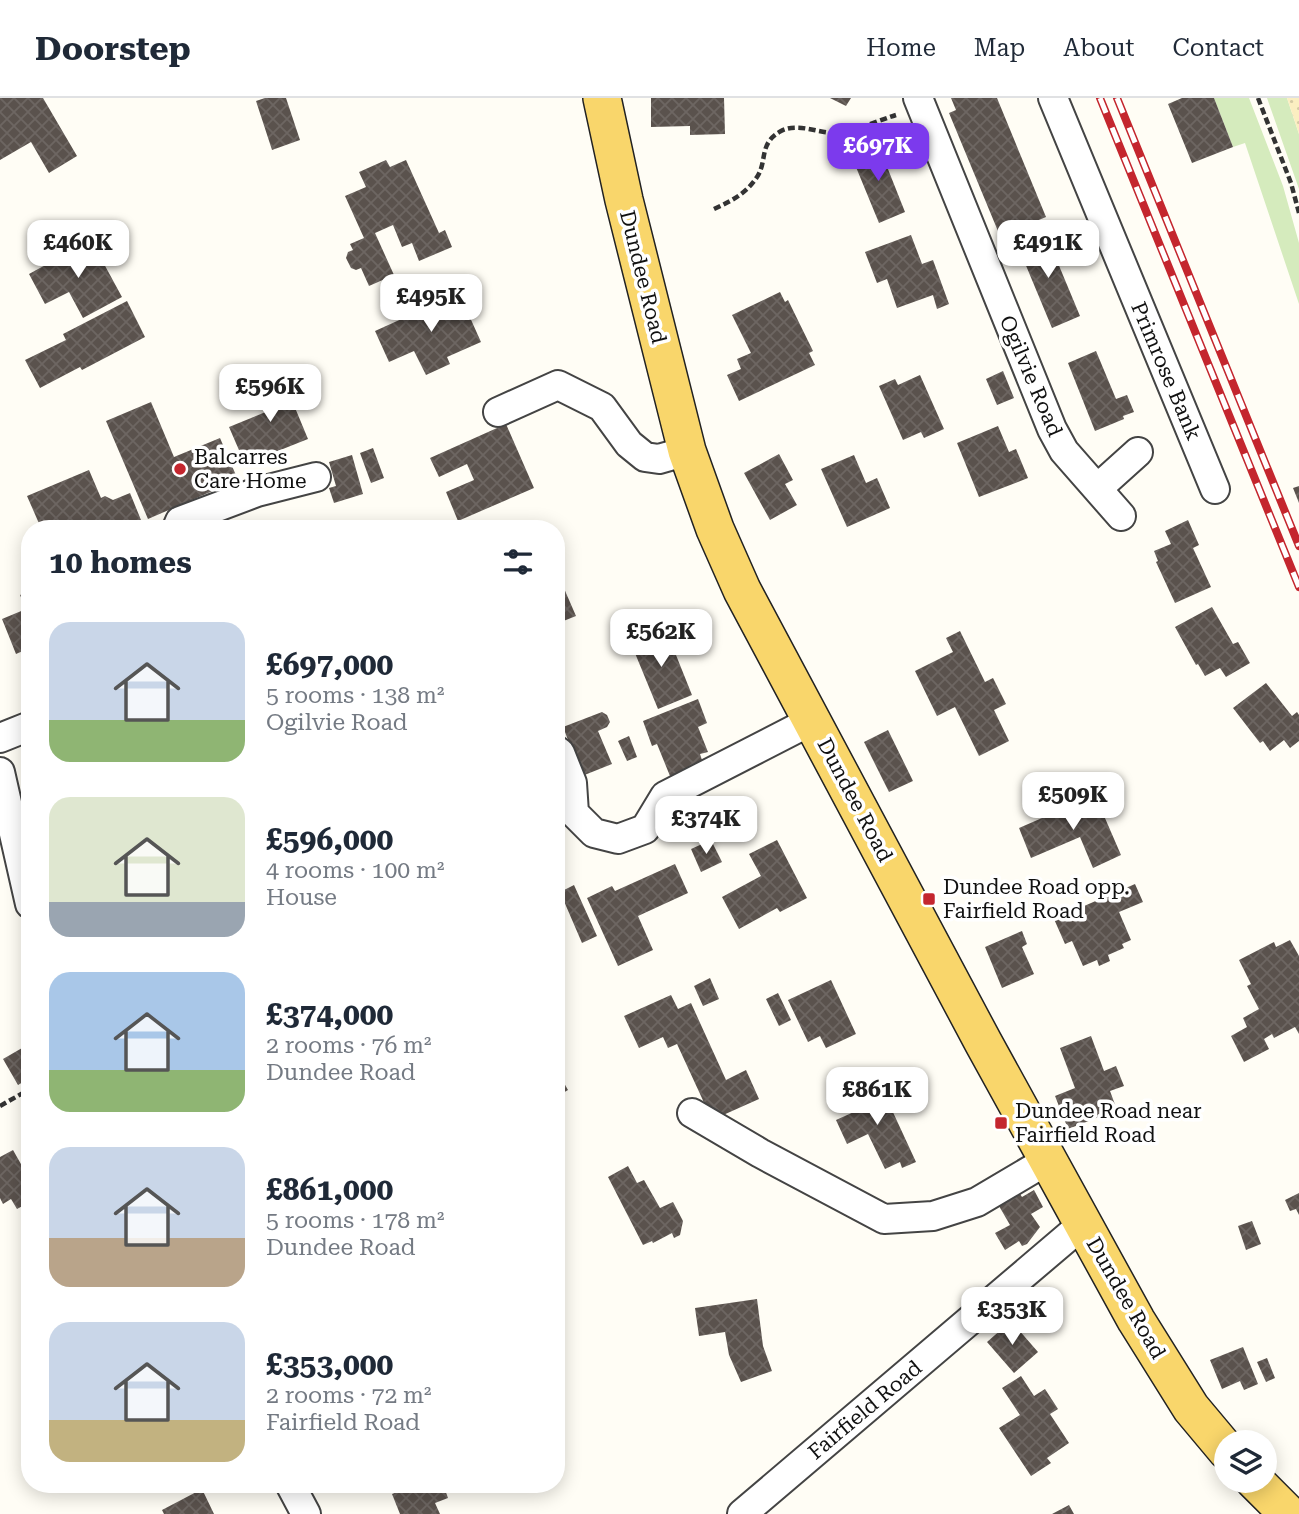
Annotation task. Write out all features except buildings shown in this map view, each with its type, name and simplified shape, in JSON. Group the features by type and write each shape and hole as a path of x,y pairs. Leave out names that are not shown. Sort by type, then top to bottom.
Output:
{"main road":[{"name":"Dundee Road","path":"602,98 622,193 687,451 715,529 742,590 982,1042 1136,1320 1191,1408 1214,1435"},
{"path":"1267,1493 1288,1514"}],"street":[{"name":"Primrose Bank","path":"1053,98 1215,489"},
{"name":"Ogilvie Road","path":"919,102 1052,429 1065,451 1121,516"},
{"path":"498,412 558,386 602,407 629,444 645,457 659,460 687,451"},
{"path":"1098,488 1138,452"},
{"path":"185,520 257,492 316,477"},
{"path":"565,766 572,783 574,813 594,833 618,839 645,829 665,796 813,720"},
{"path":"0,738 21,730"},
{"path":"0,772 21,864"},
{"path":"692,1113 760,1153 884,1219 933,1216 976,1202 1048,1160"},
{"name":"Fairfield Road","path":"742,1514 1083,1224"},
{"path":"295,1493 306,1514"}],"path":[{"path":"1258,98 1291,183 1299,213"},
{"path":"714,209 741,196 759,176 766,144 779,132 793,126 825,133 844,133 919,102"},
{"path":"0,1106 21,1094"}],"green space":[{"path":"1214,98 1249,98 1283,186 1299,243 1299,304 1245,143 1233,147"},
{"path":"1267,98 1287,98 1299,134 1299,189"}],"sand":[{"path":"1287,98 1299,98 1299,134"}],"railway":[{"path":"1100,98 1299,587"},
{"path":"1117,98 1299,546"}],"place":[{"name":"Balcarres Care Home","path":"180,469"},
{"name":"Dundee Road opp. Fairfield Road","path":"929,899"},
{"name":"Dundee Road near Fairfield Road","path":"1001,1123"}]}
